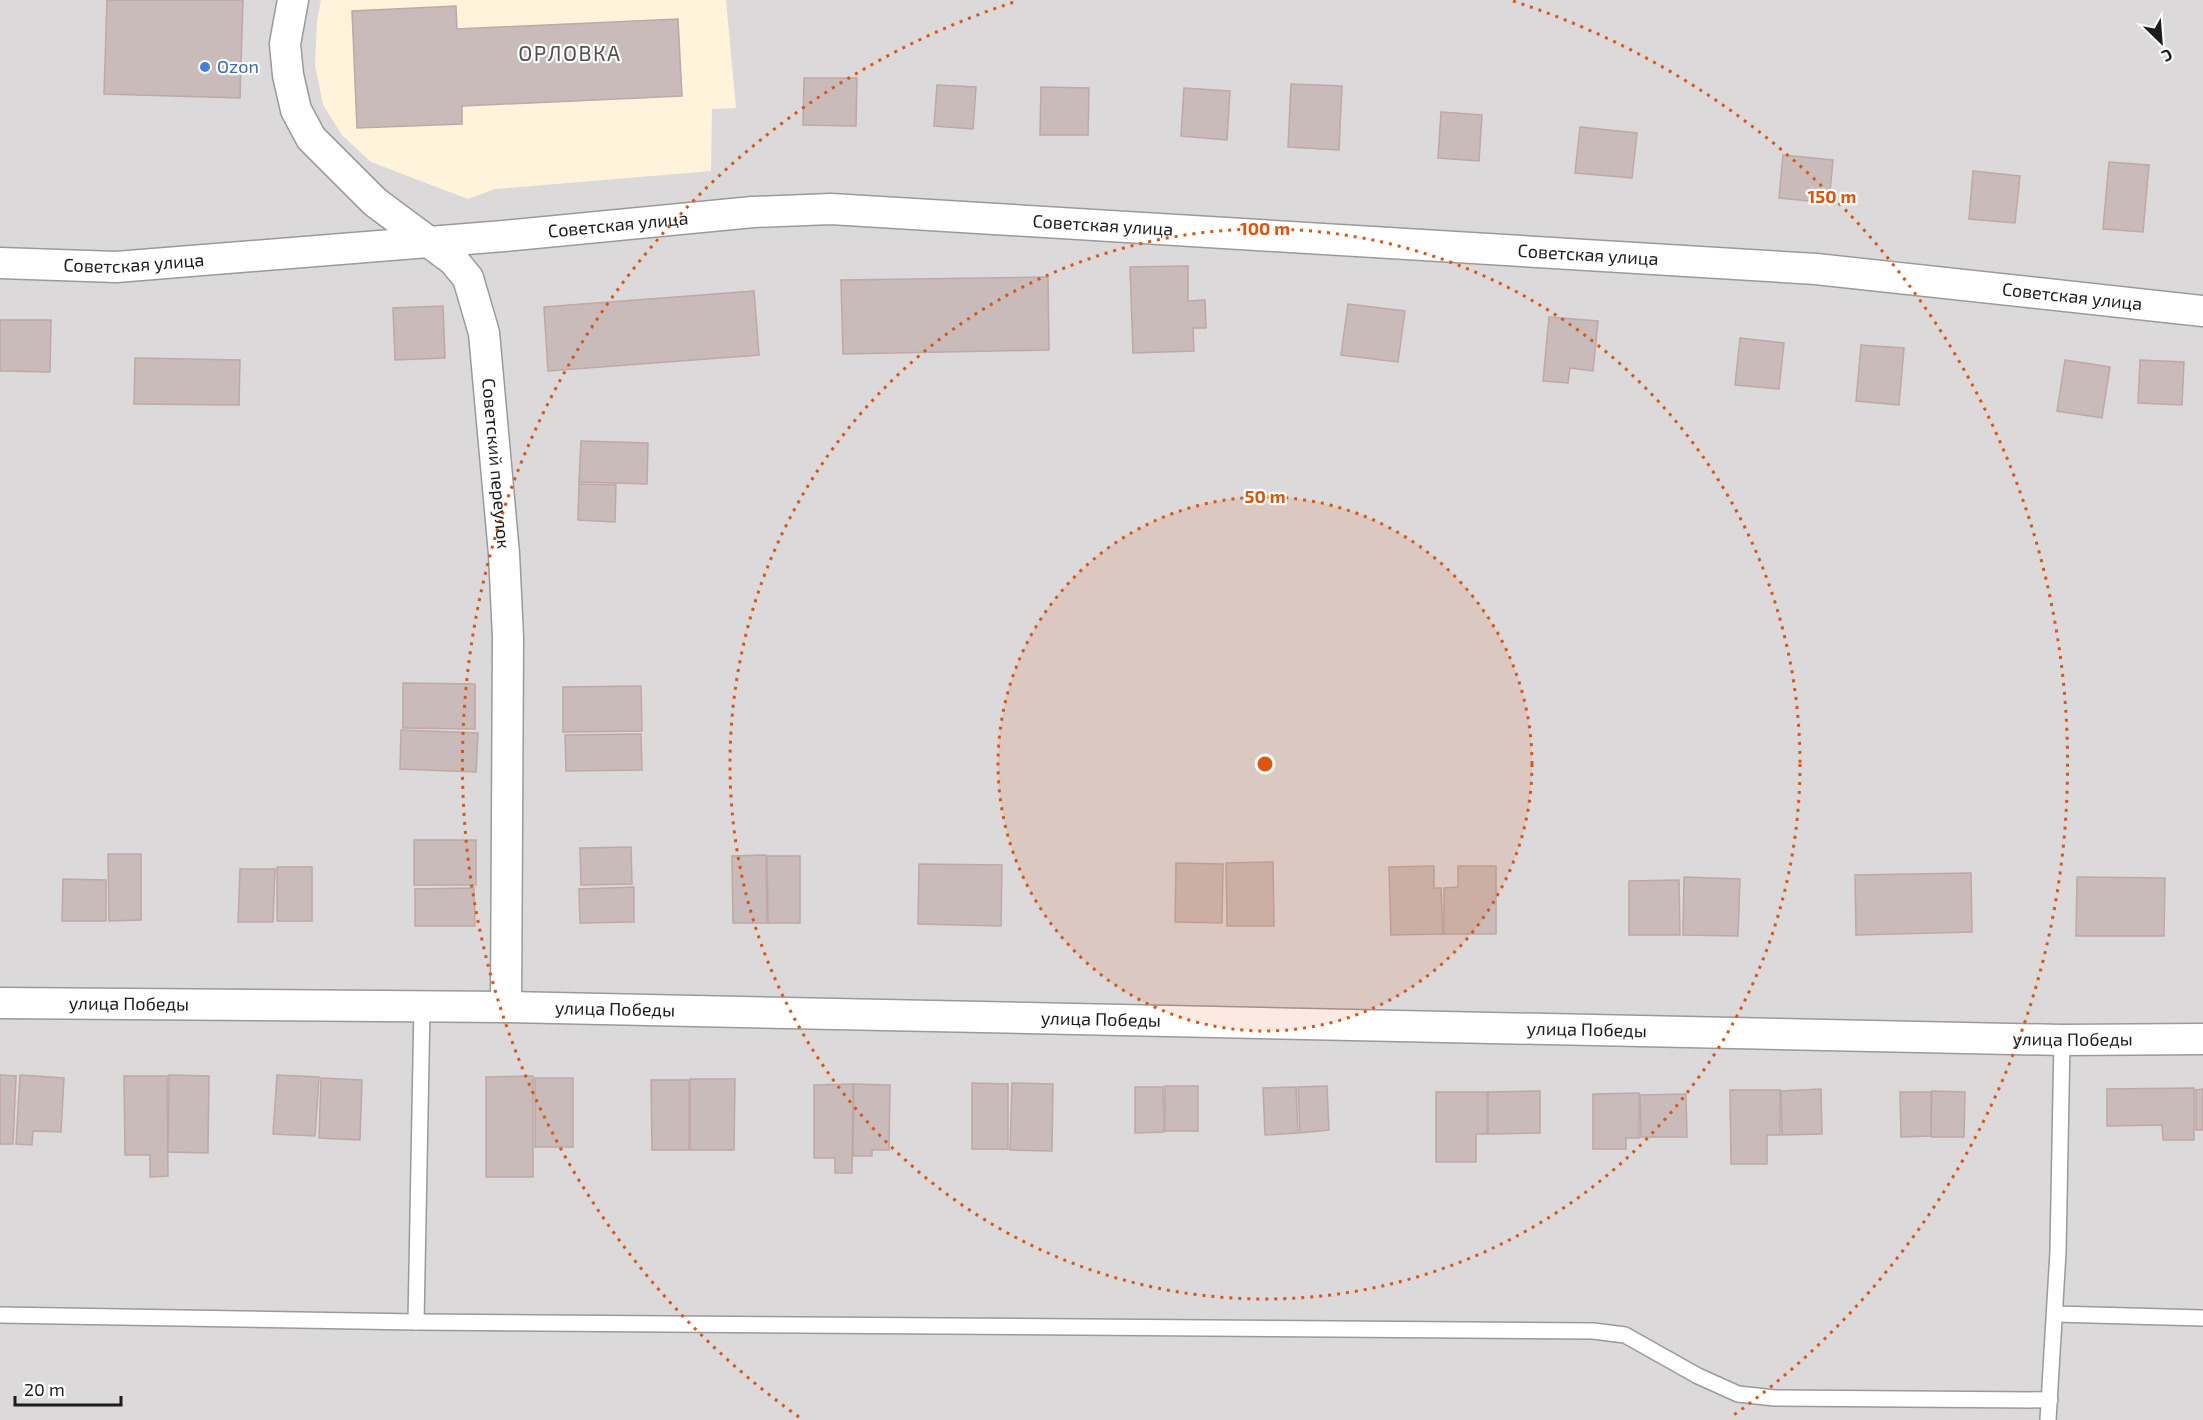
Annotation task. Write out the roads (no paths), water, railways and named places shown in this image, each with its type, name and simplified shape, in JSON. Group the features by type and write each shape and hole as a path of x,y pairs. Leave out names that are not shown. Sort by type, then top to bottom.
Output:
{"street":[{"name":"Советский переулок","path":"292,0 285,44 288,75 296,110 311,138 375,202 453,260 468,278 484,333 504,554 508,637 507,1007"},
{"name":"Советская улица","path":"0,263 116,267 428,242 753,212 831,209 1816,269 2203,311"},
{"name":"улица Победы","path":"0,1003 507,1007 2062,1040 2203,1039"}],"lane":[{"path":"416,1322 422,1006"},
{"path":"2048,1420 2058,1252 2062,1040"},
{"path":"2055,1314 2203,1318"},
{"path":"0,1315 416,1322 1593,1331 1625,1335 1698,1376 1738,1394 1775,1398 2050,1400"}],"place":[{"name":"Ozon","path":"205,67"}],"district":[{"name":"ОРЛОВКА","path":"570,54"}]}
